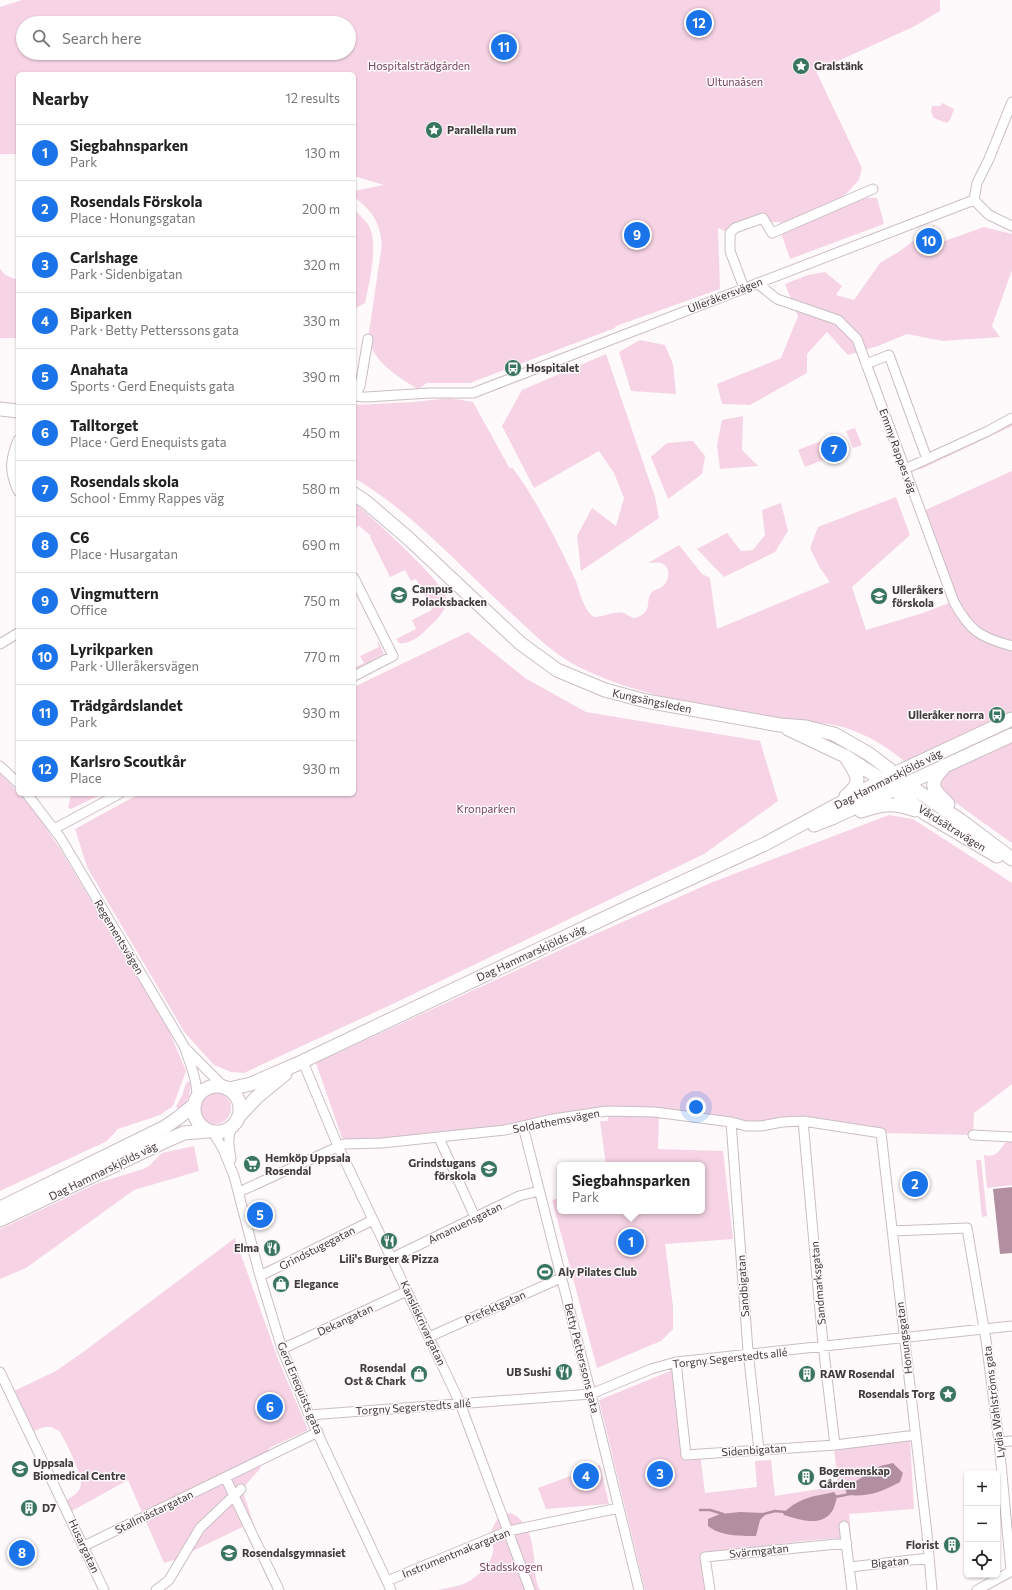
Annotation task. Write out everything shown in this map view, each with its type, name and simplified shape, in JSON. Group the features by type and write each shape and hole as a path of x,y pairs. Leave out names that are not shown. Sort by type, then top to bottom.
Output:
{"main road":[{"path":"0,409 16,411"},
{"name":"Kungsängsleden","path":"356,495 408,538 520,643 557,670 592,686 625,697 780,725 806,727 834,734 869,754 907,783"},
{"name":"Dag Hammarskjölds väg","path":"831,814 882,780 1012,719"},
{"name":"Kungsängsleden","path":"780,725 845,756 893,789"},
{"name":"Dag Hammarskjölds väg","path":"226,1088 251,1084 300,1063 626,908 831,814 907,783 1012,735"},
{"path":"869,754 894,762 926,759"},
{"path":"831,814 855,788 857,783 856,773 845,756"},
{"path":"947,764 937,775 933,786 935,792 949,805 960,820"},
{"name":"Vårdsätravägen","path":"907,783 1012,859"},
{"name":"Vårdsätravägen","path":"893,789 926,814 1012,865"},
{"path":"831,814 853,814 875,806 888,804 899,805 926,814"},
{"name":"Dag Hammarskjölds väg","path":"236,1122 257,1097 300,1063"},
{"path":"214,1086 226,1088 238,1099 240,1108 236,1122 221,1132 211,1132 201,1126 196,1120 194,1111 196,1101 208,1088 214,1086"},
{"name":"Dag Hammarskjölds väg","path":"0,1208 165,1127 196,1101"},
{"name":"Dag Hammarskjölds väg","path":"0,1220 184,1133 211,1132"}],"street":[{"path":"1012,102 989,159 976,183 974,200 989,215 1012,226"},
{"path":"744,288 730,251 730,233 735,228 763,218 772,233 873,189"},
{"name":"Ulleråkersvägen","path":"356,396 472,393 974,200"},
{"name":"Emmy Rappes väg","path":"756,283 777,299 838,320 857,339 948,587 960,612 967,624 976,632 988,638 1012,646"},
{"path":"356,393 360,386 368,339"},
{"path":"866,364 889,355 927,459"},
{"path":"905,469 988,431 1012,418"},
{"path":"16,446 11,467 16,486"},
{"path":"356,582 393,656 356,675"},
{"path":"0,644 16,634"},
{"path":"0,766 16,781"},
{"name":"Regementsvägen","path":"29,796 54,829 184,1046 197,1086 196,1101"},
{"path":"54,829 115,796"},
{"name":"Regementsvägen","path":"184,1046 226,1088"},
{"name":"Kansliskrivargatan","path":"300,1063 313,1086 338,1146 460,1403 530,1590"},
{"name":"Soldathemsvägen","path":"239,1192 295,1162 344,1144 382,1143 505,1130 553,1119 607,1111 626,1110 654,1112 731,1122 746,1126 761,1126 782,1122 803,1121 881,1133"},
{"name":"Sandmarksgatan","path":"803,1121 824,1347 835,1445"},
{"name":"Gerd Enequists gata","path":"234,1176 229,1147 229,1133 236,1122"},
{"name":"Sandbigatan","path":"731,1122 748,1355 759,1450"},
{"name":"Betty Petterssons gata","path":"523,1126 639,1590"},
{"name":"Gerd Enequists gata","path":"211,1132 223,1149 234,1176 260,1276 282,1349 309,1415 392,1590"},
{"name":"Honungsgatan","path":"881,1133 916,1435 932,1590"},
{"path":"973,1135 1012,1137"},
{"path":"438,1138 475,1217"},
{"name":"Amanuensgatan","path":"392,1258 519,1196 539,1191"},
{"name":"Grindstugegatan","path":"260,1276 373,1220"},
{"name":"Lydia Wahlströms gata","path":"892,1231 967,1228 985,1329 999,1442 1011,1571"},
{"name":"Prefektgatan","path":"429,1336 561,1278"},
{"name":"Dekangatan","path":"282,1349 407,1291"},
{"name":"Torgny Segerstedts allé","path":"309,1415 591,1394 650,1369 676,1362 1012,1326"},
{"name":"Sidenbigatan","path":"676,1362 686,1456 835,1445 916,1435"},
{"name":"Husargatan","path":"0,1372 104,1590"},
{"name":"Stallmästargatan","path":"84,1546 318,1432"},
{"path":"999,1442 1012,1441"},
{"path":"225,1477 279,1590"},
{"path":"156,1590 169,1580 200,1528 242,1489"},
{"name":"Instrumentmakargatan","path":"387,1581 508,1530 619,1508"},
{"path":"844,1526 852,1590"},
{"name":"Svärmgatan","path":"710,1590 705,1557 847,1543"},
{"name":"Bigatan","path":"850,1567 929,1558"},
{"path":"977,1590 1011,1571"}],"green space":[{"path":"22,0 940,0 940,11 913,27 816,71 862,168 859,180 846,194 824,209 789,223 756,221 725,231 718,228 720,289 616,326 615,328 470,383 427,383 418,389 403,380 388,368 371,348 368,339 382,244 377,222 366,207 356,199 356,191 384,185 356,177 356,72 16,72 16,154 0,154 0,7"},
{"path":"942,103 954,109 950,120 947,123 934,118 931,112 932,106 940,106"},
{"path":"862,198 877,198 884,224 790,259 781,233"},
{"path":"356,211 369,226 373,245 372,266 365,303 356,308"},
{"path":"934,225 942,242 984,227 1012,234 1012,270 992,326 1000,337 943,341 907,334 878,346 848,355 827,332 807,354 807,373 750,405 722,404 717,384 781,358 798,316 785,284 808,275 825,272 842,286 836,295 854,300 880,263 900,251"},
{"path":"0,269 5,275 16,279 16,338 0,338"},
{"path":"640,340 665,345 673,364 676,394 631,391 619,352"},
{"path":"606,354 655,497 659,518 581,571 577,536 592,508 616,526 624,498 614,473 599,451 534,488 502,426 522,390"},
{"path":"450,398 473,402 510,469 512,467 546,520 574,577 584,604 594,617 617,612 624,613 634,618 643,614 646,611 650,595 652,592 665,584 668,575 668,569 664,564 648,563 679,545 702,574 710,578 717,629 830,582 820,568 810,548 818,527 896,497 910,535 852,587 866,630 923,613 954,601 921,512 1012,471 1012,843 958,804 889,749 866,736 846,728 830,724 709,706 656,695 604,678 579,667 552,650 417,524 376,492 356,479 356,405 413,402"},
{"path":"743,416 742,450 758,466 720,469 717,445 722,420"},
{"path":"1012,418 1012,426 921,469 905,469"},
{"path":"855,428 862,445 853,448 846,431"},
{"path":"829,438 835,455 805,467 798,450"},
{"path":"693,441 705,456 702,474 668,499 651,457 667,443"},
{"path":"781,503 788,531 775,552 724,577 697,549 727,533 741,551 753,550 765,535 762,510"},
{"path":"356,504 422,566 434,579 446,598 444,610 439,617 412,641 399,643 396,639 416,629 412,620 432,610 416,579 411,581 405,570 390,577 370,537 371,536 358,525 358,528 356,526"},
{"name":"Kronparken","path":"468,632 525,678 586,712 760,741 778,801 704,854 399,1001 244,1073 231,1072 214,1065 185,1033 87,867 75,829 135,796 356,796 356,686"},
{"path":"377,642 379,643 384,654 356,669 356,667 364,663 360,656 379,647"},
{"path":"0,773 16,790 16,796 22,796 34,809 60,849 167,1026 186,1071 173,1106 160,1115 118,1129 107,1141 0,1191"},
{"path":"71,796 98,796 71,809 68,808"},
{"path":"889,815 913,819 1012,883 1012,1084 974,1113 973,1135 881,1133 803,1121 761,1126 626,1110 536,1123 344,1144 316,1063 584,939 713,882"},
{"path":"190,1081 189,1097 179,1111 176,1106 182,1096 186,1083"},
{"path":"212,1092 218,1092 228,1099 231,1108 230,1114 224,1121 218,1124 212,1124 202,1117 199,1111 199,1105 206,1095"},
{"path":"608,1112 659,1115 658,1149 723,1151 733,1239 665,1244 673,1306 673,1329 661,1341 597,1368 552,1200 557,1199 557,1214 705,1214 705,1162 606,1162 600,1121 608,1121"},
{"path":"1012,1142 1012,1185 987,1188 984,1155 994,1155 1005,1143"},
{"path":"194,1146 199,1171 134,1190 26,1268 0,1279 0,1229 98,1183 143,1169 149,1166 162,1153"},
{"path":"976,1160 981,1160 987,1216 982,1217"},
{"path":"235,1238 278,1359 308,1430 269,1448 259,1470 242,1489 253,1522 174,1560 164,1563 128,1480 68,1513 63,1502 72,1497 79,1490 81,1487 81,1479 68,1448 59,1431 52,1427 45,1427 30,1433 10,1393 56,1371"},
{"path":"673,1370 684,1454 700,1453 705,1493 757,1487 755,1461 771,1460 775,1496 838,1486 834,1448 910,1438 914,1509 849,1514 851,1537 803,1541 703,1554 707,1590 645,1590 599,1400"},
{"path":"600,1465 609,1504 546,1509 538,1488"},
{"name":"Stadsskogen","path":"510,1513 521,1520 528,1531 533,1550 536,1578 540,1590 438,1590 467,1582 478,1575 485,1568 490,1561 493,1552 491,1537 494,1524 499,1518"}],"shaded area":[{"path":"1012,1187 1012,1253 1000,1254 993,1189"},
{"path":"893,1463 903,1473 900,1482 875,1493 847,1495 845,1488 880,1466"},
{"path":"834,1492 837,1496 833,1510 825,1518 808,1521 784,1515 783,1513 801,1501"},
{"path":"740,1512 767,1513 760,1520 756,1536 724,1534 708,1526 708,1519 720,1514"}],"waterway":[{"path":"835,1497 850,1494"},
{"path":"700,1510 710,1510 723,1514"},
{"path":"764,1514 775,1511 785,1512"}],"place":[{"name":"Karlsro Scoutkår","path":"699,23"},
{"name":"Trädgårdslandet","path":"504,47"},
{"name":"Gralstänk","path":"801,66"},
{"name":"Parallella rum","path":"434,130"},
{"name":"Vingmuttern","path":"637,235"},
{"name":"Lyrikparken","path":"929,241"},
{"name":"Hospitalet","path":"513,368"},
{"name":"Rosendals skola","path":"834,449"},
{"name":"Campus Polacksbacken","path":"399,595"},
{"name":"Ulleråkers förskola","path":"879,596"},
{"name":"Ulleråker norra","path":"997,715"},
{"name":"Hemköp Uppsala Rosendal","path":"252,1164"},
{"name":"Grindstugans förskola","path":"489,1169"},
{"name":"Rosendals Förskola","path":"915,1184"},
{"name":"Anahata","path":"260,1215"},
{"name":"Lili's Burger & Pizza","path":"389,1241"},
{"name":"Siegbahnsparken","path":"631,1242"},
{"name":"Elma","path":"272,1248"},
{"name":"Aly Pilates Club","path":"545,1272"},
{"name":"Elegance","path":"281,1284"},
{"name":"UB Sushi","path":"564,1372"},
{"name":"Rosendal Ost & Chark","path":"419,1374"},
{"name":"RAW Rosendal","path":"807,1374"},
{"name":"Rosendals Torg","path":"948,1394"},
{"name":"Talltorget","path":"270,1407"},
{"name":"Uppsala Biomedical Centre","path":"20,1469"},
{"name":"Carlshage","path":"660,1474"},
{"name":"Biparken","path":"586,1476"},
{"name":"Bogemenskap Gården","path":"806,1477"},
{"name":"D7","path":"29,1508"},
{"name":"Florist","path":"952,1545"},
{"name":"C6","path":"22,1553"},
{"name":"Rosendalsgymnasiet","path":"229,1553"}],"park label":[{"name":"Hospitalsträdgården","path":"419,66"},
{"name":"Ultunaåsen","path":"735,82"}]}
